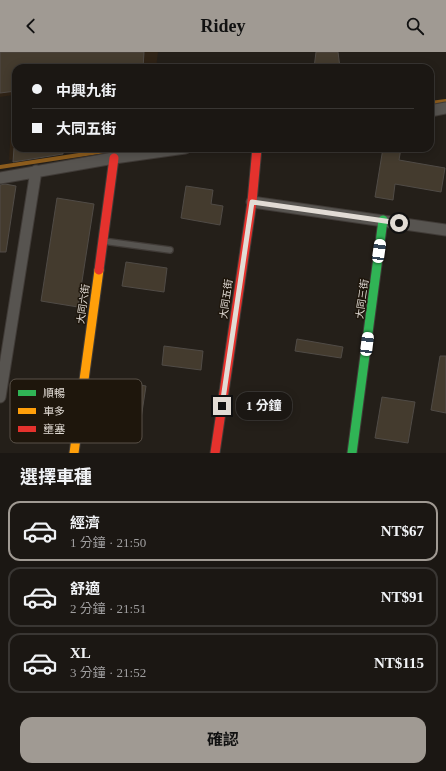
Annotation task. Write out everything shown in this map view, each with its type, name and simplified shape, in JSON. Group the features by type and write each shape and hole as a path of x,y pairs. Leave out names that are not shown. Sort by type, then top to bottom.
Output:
{"street":[{"path":"434,110 446,108"},
{"path":"0,178 157,152"},
{"name":"大同五街","path":"215,453 252,202 257,152"},
{"name":"大同六街","path":"84,379 114,158"},
{"path":"0,397 36,171"},
{"path":"252,202 446,230"},
{"name":"大同三街","path":"352,453 384,220"},
{"name":"大同六街","path":"74,453 75,443"}],"lane":[{"path":"103,241 170,250"}],"shaded area":[{"path":"0,52 158,52 156,64 12,64 12,95 0,97"},
{"path":"12,111 12,152 70,152 9,160"}],"building":[{"path":"0,52 144,52 143,64 12,64 12,92 0,93"},
{"path":"316,52 338,52 340,64 314,64"},
{"path":"14,152 63,152 63,154 13,162"},
{"path":"382,152 400,152 399,160 445,168 441,192 395,184 393,200 375,197"},
{"path":"5,184 16,186 6,252 0,252 0,185"},
{"path":"186,186 213,190 211,204 223,206 220,225 181,218"},
{"path":"57,198 94,204 78,307 41,301"},
{"path":"126,262 167,268 164,292 122,286"},
{"path":"297,339 343,347 341,358 295,351"},
{"path":"164,346 203,351 201,370 162,365"},
{"path":"440,356 446,356 446,413 431,410"},
{"path":"142,385 146,386 142,412"},
{"path":"382,397 415,402 408,443 375,438"}],"waterway":[{"path":"434,102 446,101"},
{"path":"0,167 99,152"}],"traffic: fast":[{"path":"352,453 383,220"}],"traffic: slow":[{"path":"84,379 99,270"},
{"path":"74,453 75,443"}],"traffic: jam":[{"path":"215,453 252,202 257,152"},
{"path":"99,270 114,158"}],"route":[{"path":"222,406 252,202 399,223"}]}
